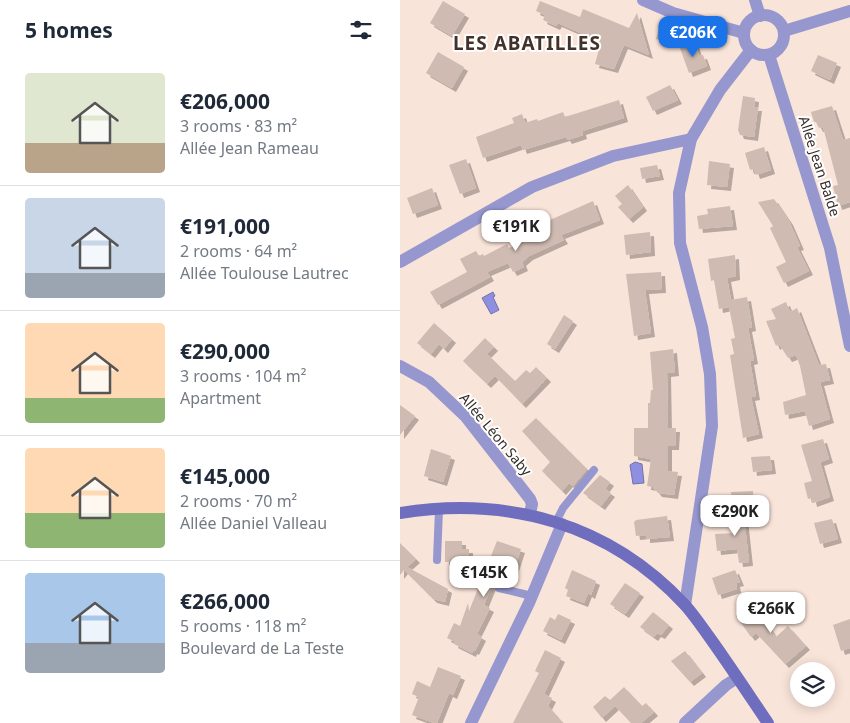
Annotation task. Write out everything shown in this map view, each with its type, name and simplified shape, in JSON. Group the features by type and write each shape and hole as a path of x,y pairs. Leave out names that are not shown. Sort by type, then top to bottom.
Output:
{"main road":[{"path":"400,513 439,509 480,508 530,514 587,533 642,566 685,605 768,723"}],"street":[{"path":"643,0 673,13 744,33"},
{"path":"755,0 760,16"},
{"path":"784,31 850,11"},
{"path":"760,16 772,17 782,26 784,31 784,38 779,49 768,55 762,55 751,50 747,46 744,33 749,22 760,16"},
{"path":"685,605 712,426 710,374 680,243 679,193 692,140 720,90 751,50"},
{"name":"Allée Jean Balde","path":"768,55 830,248 850,346"},
{"path":"400,262 532,187 613,156 692,140"},
{"name":"Allée Léon Saby","path":"400,366 429,382 466,417 530,499 532,504 530,514"},
{"path":"471,723 532,596 559,523"},
{"path":"686,723 726,685 738,678"}],"lane":[{"path":"559,523 562,508 594,470"},
{"path":"437,560 439,509"},
{"path":"499,588 532,596"}],"water":[{"path":"493,292 495,296 493,297 499,310 491,314 482,298"},
{"path":"635,462 642,464 644,483 633,484 630,465"}],"building":[{"path":"443,1 465,14 452,36 430,23"},
{"path":"540,1 580,17 583,9 629,28 637,13 649,55 624,45 614,69 595,64 601,42 558,23 556,26 543,20 545,15 536,11"},
{"path":"660,25 673,30 668,43 656,39"},
{"path":"695,43 699,56 703,55 707,66 689,73 680,48"},
{"path":"438,52 464,67 452,88 426,73"},
{"path":"818,55 837,63 830,80 811,71"},
{"path":"670,85 678,100 653,111 646,97"},
{"path":"743,96 755,98 754,107 758,107 754,137 740,135 738,130"},
{"path":"619,100 624,118 582,131 583,135 568,140 566,137 523,150 521,145 483,158 476,137 514,123 512,118 522,114 525,123 537,119 538,121 563,112 565,117"},
{"path":"832,106 843,140 850,138 850,202 838,206 833,186 838,185 823,127 819,128 816,122 814,122 811,112"},
{"path":"764,147 771,170 756,175 754,169 750,170 745,153"},
{"path":"466,159 476,188 460,194 449,165"},
{"path":"709,161 730,164 727,187 707,185"},
{"path":"657,165 660,176 642,179 640,168"},
{"path":"628,185 643,207 629,219 618,207 622,204 615,196"},
{"path":"432,188 438,205 413,214 407,198"},
{"path":"774,199 789,221 800,246 797,247 809,271 784,283 776,267 786,262 770,228 773,226 758,202"},
{"path":"593,201 600,220 561,235 564,240 529,256 522,262 524,267 513,272 508,263 487,272 490,277 438,305 430,292 467,272 460,259 476,251 479,256 483,254 484,256 507,244 509,248 544,232 541,224"},
{"path":"730,206 733,226 699,229 697,216 708,214 707,209"},
{"path":"650,232 651,252 626,255 624,235"},
{"path":"735,255 736,276 727,278 731,300 747,297 752,327 748,328 754,360 750,361 756,396 751,397 759,434 743,438 730,355 734,354 731,339 735,338 729,307 719,309 714,280 711,281 708,259"},
{"path":"661,272 662,289 645,290 651,333 634,336 626,274"},
{"path":"786,302 790,312 797,308 819,365 826,364 830,380 820,382 830,419 809,426 805,411 785,415 783,402 806,395 796,355 788,358 779,344 776,346 766,321 776,319 771,309"},
{"path":"564,315 573,321 555,349 547,344"},
{"path":"434,323 452,339 444,349 439,344 431,354 417,343"},
{"path":"485,338 494,347 487,354 515,381 526,370 530,373 536,367 547,378 522,404 495,376 487,384 463,361"},
{"path":"673,349 675,372 667,373 668,428 676,428 675,446 668,446 668,471 678,472 674,495 658,493 653,487 647,486 651,459 634,456 634,428 648,428 648,403 650,403 651,390 653,390 650,352"},
{"path":"400,405 415,416 400,435"},
{"path":"536,418 587,469 573,486 569,483 562,491 542,471 550,462 522,431"},
{"path":"823,439 829,459 820,462 830,497 813,503 812,498 808,499 804,483 812,481 801,445"},
{"path":"431,449 451,456 443,482 424,476"},
{"path":"770,456 772,470 753,472 751,457"},
{"path":"600,475 610,482 605,489 611,493 601,506 583,493"},
{"path":"753,491 754,508 732,504 731,492"},
{"path":"743,507 749,562 739,563 737,549 717,551 715,534 735,533 733,508"},
{"path":"667,516 670,537 646,539 646,535 636,536 634,522 636,520"},
{"path":"832,519 838,539 820,544 814,523"},
{"path":"445,541 462,541 462,549 469,549 469,562 445,562"},
{"path":"497,541 521,549 512,576 498,571 484,605 490,608 477,634 482,637 472,653 454,644 455,642 447,638 454,623 460,626 468,603 469,611"},
{"path":"400,543 416,559 407,567 448,589 445,602 433,599 404,570 400,575"},
{"path":"572,570 596,581 591,595 588,593 584,603 566,596 568,590 565,588"},
{"path":"735,570 740,582 736,583 737,589 718,595 712,578"},
{"path":"625,583 640,593 625,614 610,604"},
{"path":"757,601 764,610 759,613 776,637 788,626 806,646 785,664 756,633 751,637 736,616"},
{"path":"653,612 669,625 661,635 657,633 654,637 640,627"},
{"path":"558,614 571,620 561,640 543,631 550,617 555,620"},
{"path":"850,619 850,648 841,651 833,625"},
{"path":"545,650 561,658 544,694 552,698 548,706 563,723 513,723 539,673 535,671"},
{"path":"685,651 702,673 690,682 671,661"},
{"path":"438,667 461,676 453,695 449,693 437,723 434,723 412,715 419,697 412,694 417,681 430,687"},
{"path":"624,687 642,706 646,703 654,712 641,723 631,723 615,706 602,718 593,707 605,696 610,700"}],"district":[{"name":"LES ABATILLES","path":"527,43"}]}
